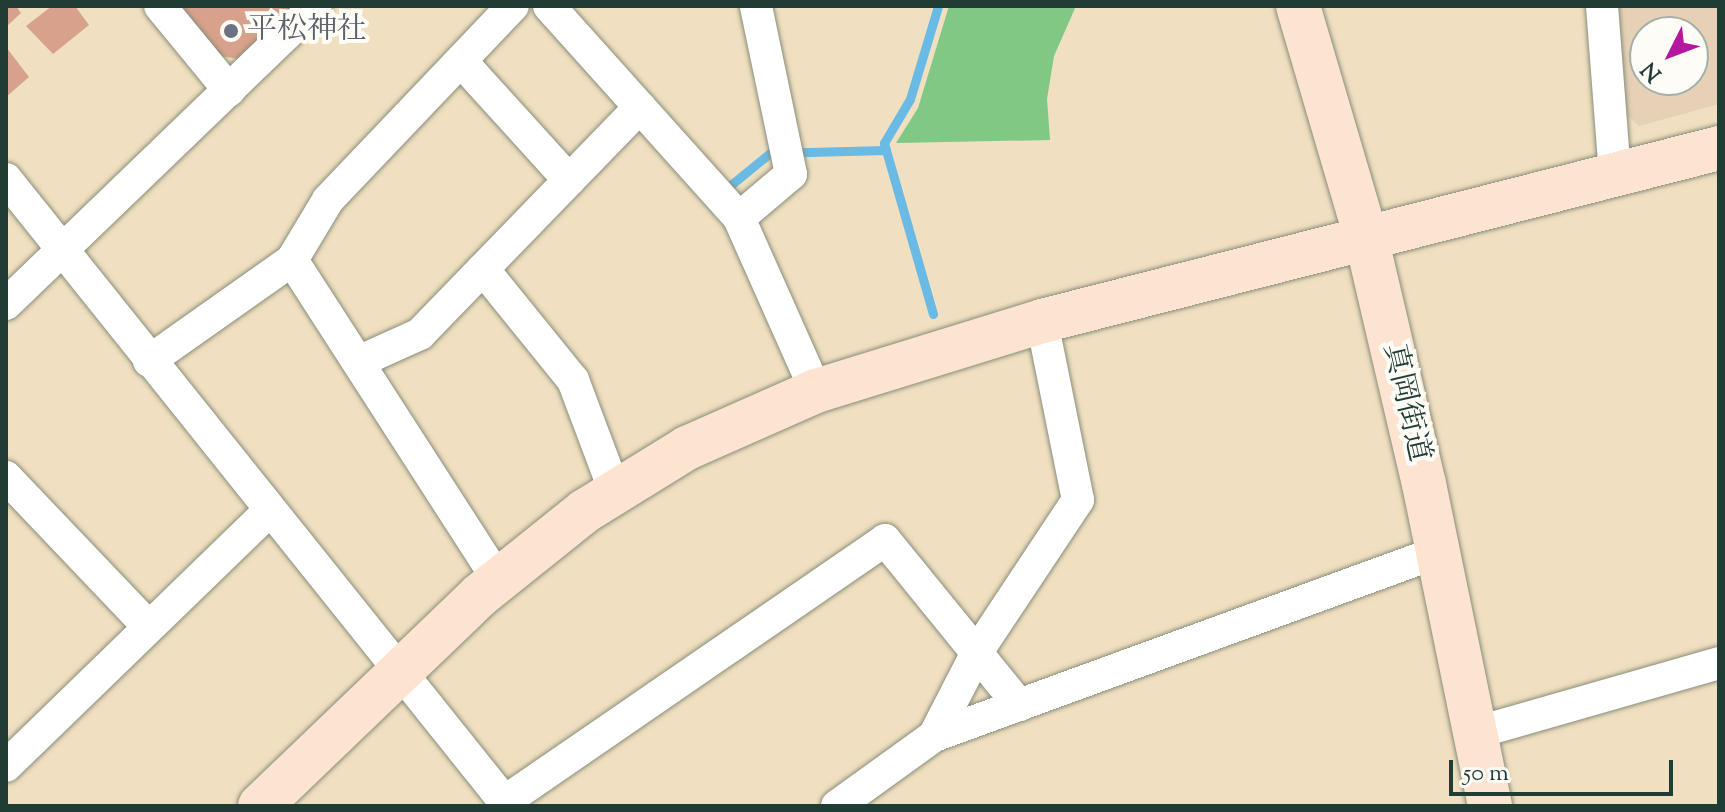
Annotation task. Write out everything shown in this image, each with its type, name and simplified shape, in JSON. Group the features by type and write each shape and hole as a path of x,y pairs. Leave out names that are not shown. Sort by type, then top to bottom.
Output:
{"street":[{"path":"160,6 229,90"},
{"path":"6,304 316,6"},
{"path":"149,361 292,260 328,200 513,6"},
{"path":"549,6 739,218 816,391"},
{"path":"739,218 791,174 756,6"},
{"name":"真岡街道","path":"1298,6 1366,237 1438,552 1490,806"},
{"path":"1602,6 1615,175"},
{"path":"461,61 569,180"},
{"path":"358,362 420,334 640,107"},
{"path":"260,806 498,580 615,492 687,448 816,391 1042,321 1719,148"},
{"path":"6,179 268,512 506,804 885,540 979,649 1019,705"},
{"path":"292,260 498,580"},
{"path":"483,269 573,380 615,492"},
{"path":"934,736 979,649 1078,500 1042,321"},
{"path":"6,477 149,627"},
{"path":"10,755 268,512"},
{"path":"843,804 934,736 1438,552"},
{"path":"1475,733 1719,663"}],"shaded area":[{"path":"1616,6 1719,6 1719,104 1639,126 1622,111"}],"green space":[{"path":"949,6 1076,6 1054,56 1047,99 1050,140 896,143 918,108"}],"building":[{"path":"6,6 16,6 21,13 6,27"},
{"path":"52,6 75,6 89,25 53,54 26,26"},
{"name":"平松神社","path":"174,6 295,6 239,59 214,55"},
{"path":"6,47 29,77 6,97"}],"waterway":[{"path":"933,314 884,143 910,99 938,6"},
{"path":"732,184 770,153 886,150"}],"place":[{"name":"平松神社","path":"231,31"}]}
